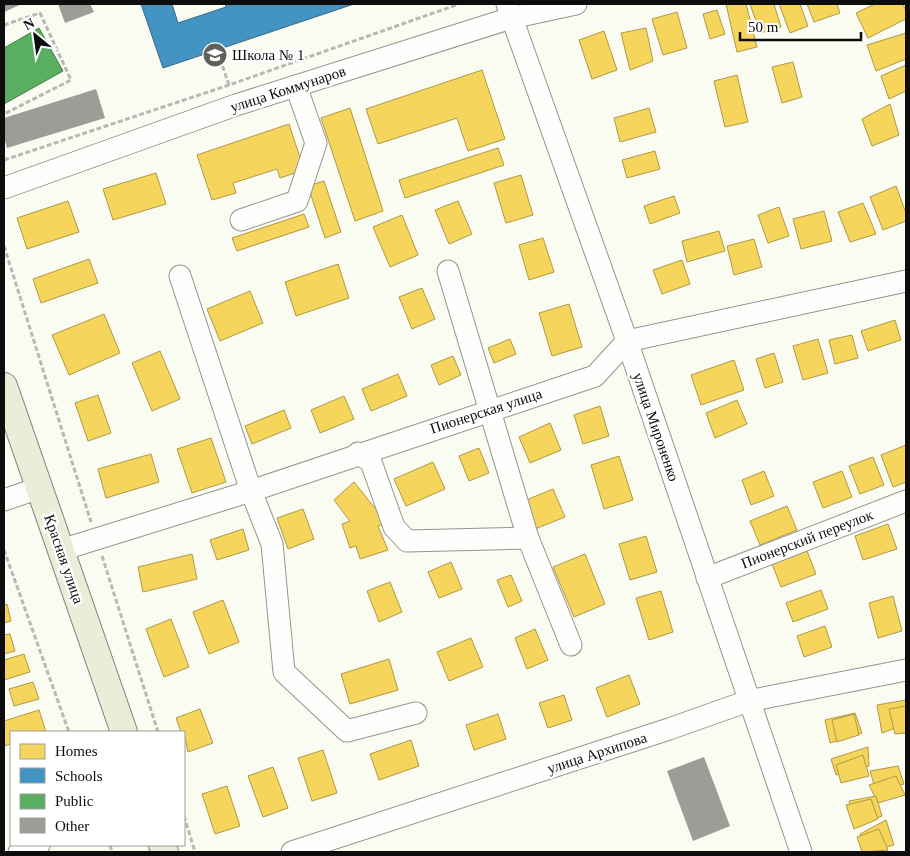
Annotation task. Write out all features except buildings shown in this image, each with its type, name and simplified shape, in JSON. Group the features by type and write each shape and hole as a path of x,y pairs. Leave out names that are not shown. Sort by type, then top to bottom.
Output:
{"main road":[{"name":"Красная улица","path":"4,386 10,426 40,488 124,731"}],"street":[{"name":"улица Коммунаров","path":"4,188 236,105 296,86 509,11 576,4"},
{"name":"улица Мироненко","path":"509,11 627,341 801,852"},
{"path":"241,220 297,201 316,143 296,86"},
{"path":"448,271 528,538 571,645"},
{"path":"180,276 251,491 272,544 284,672 347,731 416,713"},
{"path":"627,341 906,281"},
{"name":"Пионерская улица","path":"61,550 251,491 358,453 596,376 627,341"},
{"path":"358,453 372,462 394,527 407,541 528,538"},
{"path":"4,500 40,488"},
{"name":"Пионерский переулок","path":"707,578 906,501"},
{"name":"улица Архипова","path":"292,852 669,729 748,700 906,670"},
{"path":"19,852 35,846"}],"path":[{"path":"4,160 229,85 459,4"},
{"path":"4,25 40,13 71,80 4,114"},
{"path":"220,59 236,105"},
{"path":"4,246 158,731"},
{"path":"4,550 69,731"},
{"path":"185,819 195,852"}],"place":[{"name":"Школа № 1","path":"215,55"}]}
